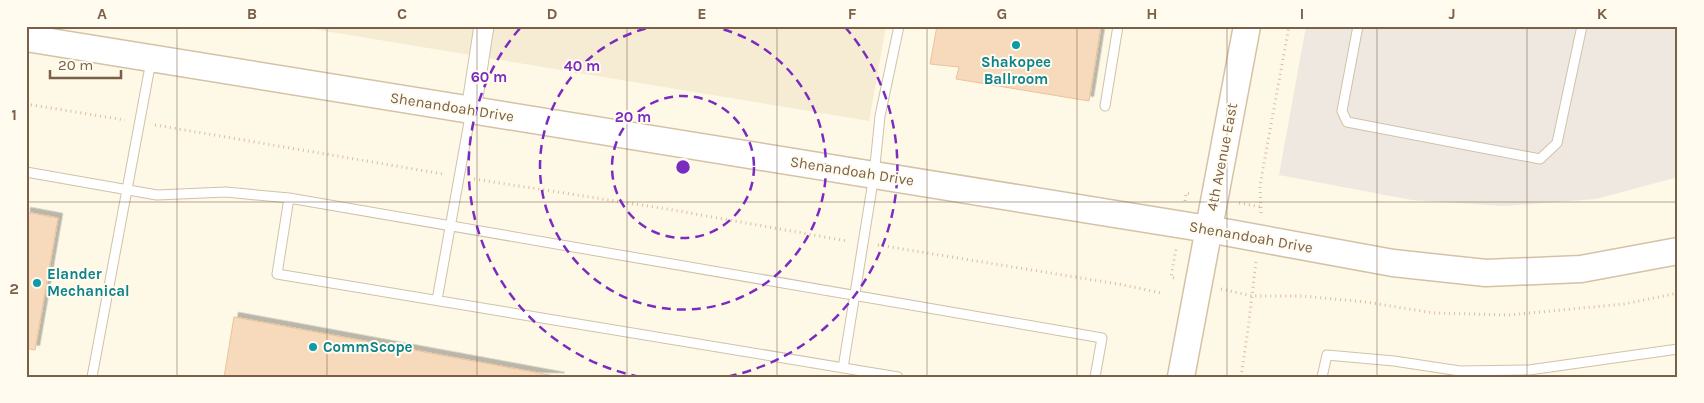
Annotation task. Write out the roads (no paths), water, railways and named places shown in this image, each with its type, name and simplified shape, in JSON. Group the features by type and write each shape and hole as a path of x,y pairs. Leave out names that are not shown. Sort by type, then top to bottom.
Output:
{"street":[{"path":"471,110 484,26"},
{"name":"4th Avenue East","path":"1181,377 1247,26"},
{"name":"Shenandoah Drive","path":"26,38 874,175 1208,230 1393,263 1486,273 1581,269 1678,251"}],"lane":[{"path":"843,368 874,175 880,116 899,26"},
{"path":"1106,106 1118,26"},
{"path":"1358,26 1342,111 1347,122 1540,159 1557,143 1582,26"},
{"path":"92,377 152,58"},
{"path":"437,300 471,110"},
{"path":"26,172 157,195 226,192 288,198 1102,338 1095,377"},
{"path":"288,198 277,274 898,377"},
{"path":"1322,377 1327,355 1394,361 1460,371 1528,370 1678,350"}],"place":[{"name":"Shakopee Ballroom","path":"1016,45"},
{"name":"Elander Mechanical","path":"37,283"},
{"name":"CommScope","path":"313,347"}]}
